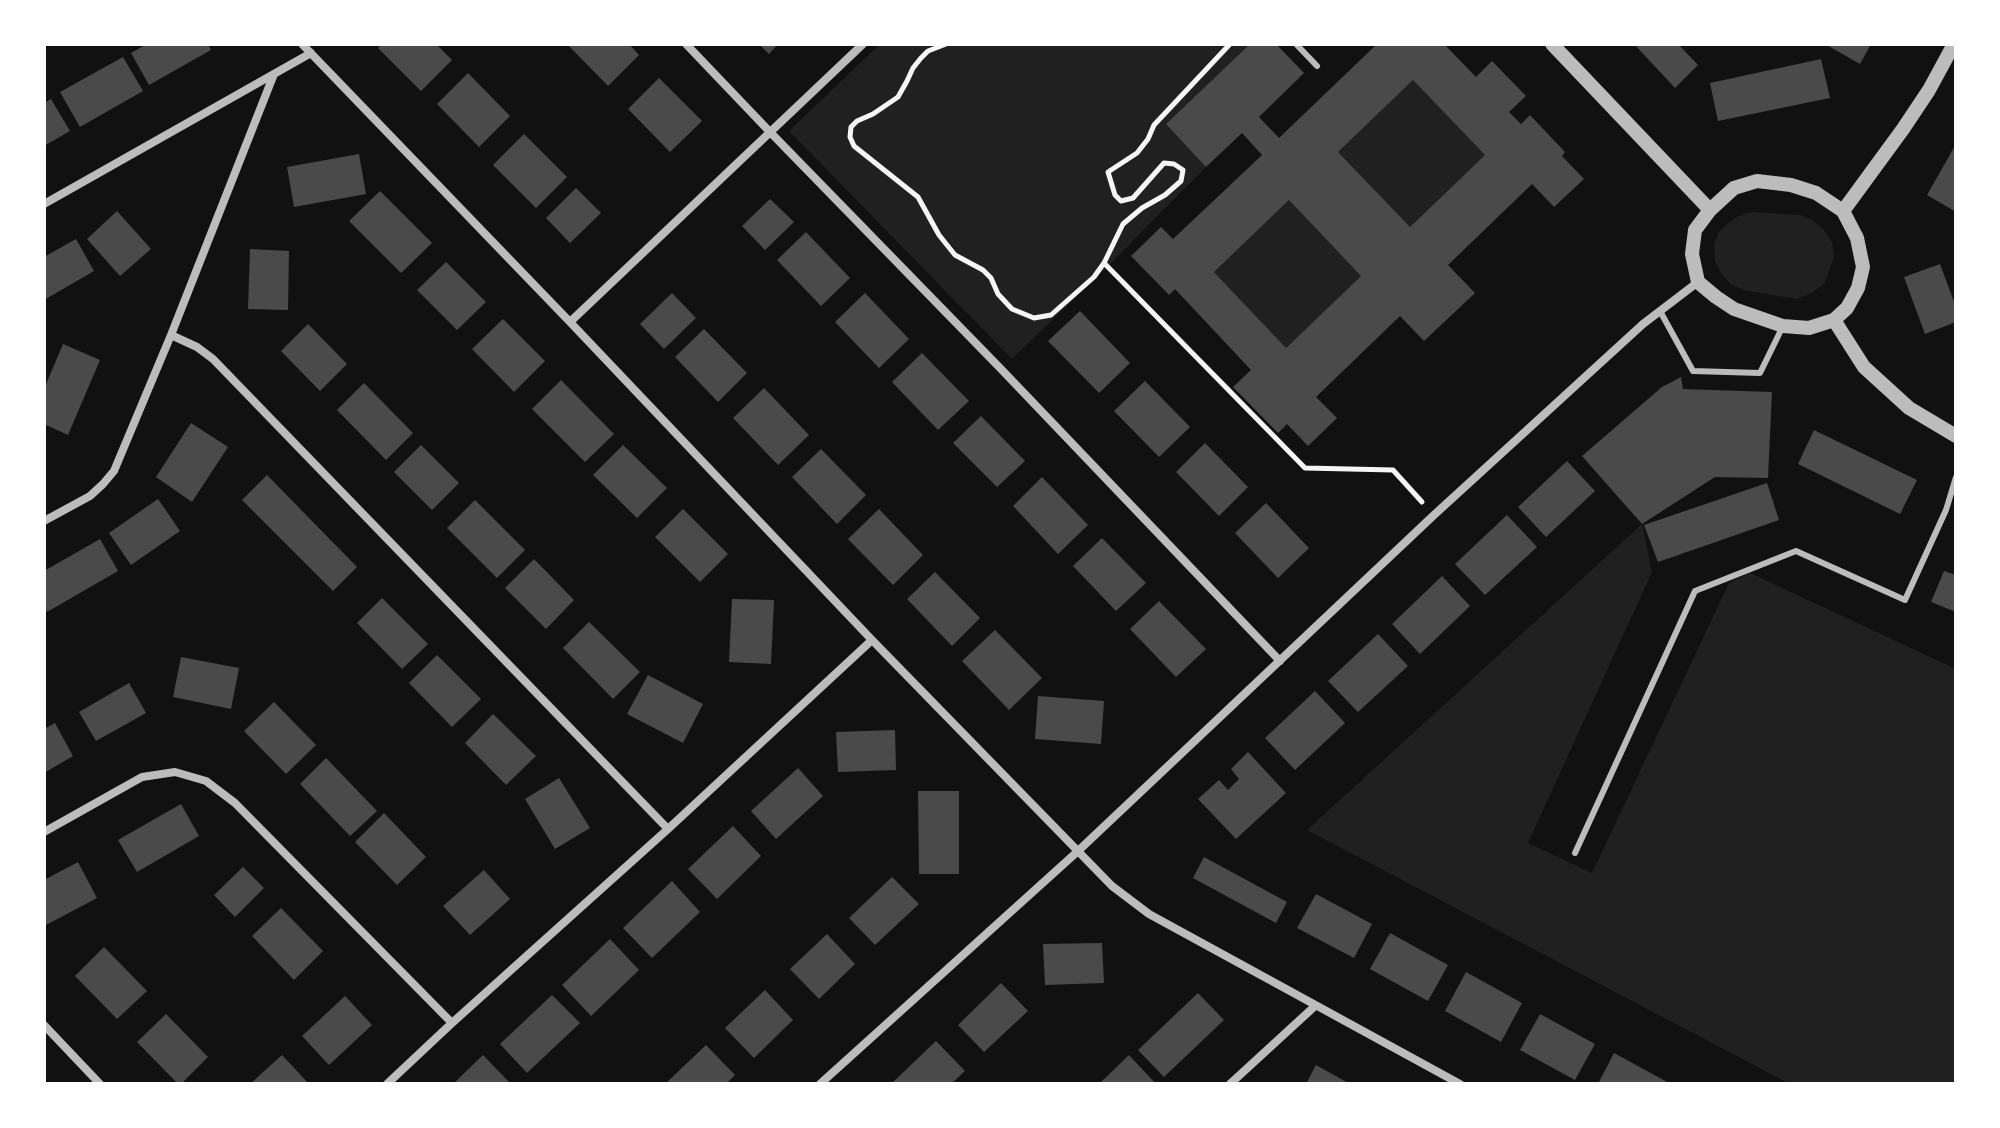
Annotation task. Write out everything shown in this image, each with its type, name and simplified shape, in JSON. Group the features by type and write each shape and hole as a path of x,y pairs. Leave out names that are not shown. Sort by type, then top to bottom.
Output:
{"street":[{"path":"302,44 872,640 1112,886 1149,914 1460,1084"},
{"path":"686,44 1280,661"},
{"path":"570,322 863,44"},
{"path":"1552,44 1710,210"},
{"path":"1843,211 1929,90 1954,44"},
{"path":"44,204 311,53"},
{"path":"44,521 90,496 114,471 274,74"},
{"path":"1757,181 1791,185 1816,193 1843,211 1857,238 1863,267 1858,288 1847,308 1834,320 1809,328 1783,326 1734,309 1716,297 1698,282 1692,254 1695,230 1710,210 1734,188 1757,181"},
{"path":"820,1084 1077,852 1434,515 1643,324 1698,282"},
{"path":"1834,320 1864,367 1909,408 1956,436"},
{"path":"171,335 197,347 213,359 668,829"},
{"path":"387,1084 872,640"},
{"path":"44,832 142,777 175,772 206,781 235,803 452,1023"},
{"path":"1230,1084 1315,1006"},
{"path":"44,1025 100,1084"}],"lane":[{"path":"1296,44 1317,66"},
{"path":"1660,311 1693,371 1760,373 1783,326"},
{"path":"1575,853 1695,591 1796,551 1905,600 1946,510 1956,477"}],"path":[{"path":"946,44 928,51 913,68 898,97 857,121 851,127 850,137 854,146 918,197 955,255 983,270 1012,309 1034,318 1051,315 1094,277 1123,224 1181,181 1183,170 1174,164 1164,163 1133,198 1121,201 1115,195 1108,172 1137,153 1154,125 1230,44"},
{"path":"1104,263 1305,468 1393,470 1434,515"}],"shaded area":[{"path":"880,44 1250,44 1166,124 1206,167 1012,359 789,131"},
{"path":"1413,80 1485,155 1410,227 1338,152"},
{"path":"1289,200 1361,276 1286,348 1214,272"},
{"path":"1751,212 1800,215 1823,229 1832,242 1834,257 1825,283 1797,299 1743,290 1730,284 1715,261 1714,244 1727,224"},
{"path":"1642,524 1652,572 1528,843 1592,873 1729,583 1750,573 1956,669 1956,1084 1790,1084 1307,830"}],"building":[{"path":"147,44 208,44 211,50 149,85 131,53"},
{"path":"382,44 436,44 452,60 421,91 378,48"},
{"path":"567,44 629,44 639,55 608,86"},
{"path":"759,44 778,44 769,54"},
{"path":"1250,44 1276,44 1304,73 1259,117 1279,138 1377,44 1444,44 1476,77 1492,61 1526,96 1509,112 1521,124 1530,115 1565,152 1562,156 1584,179 1554,207 1532,184 1448,265 1475,293 1424,341 1400,316 1316,397 1337,418 1308,446 1287,424 1278,433 1233,387 1251,370 1175,289 1169,295 1131,256 1161,227 1173,239 1262,155 1242,133 1206,167 1166,124","holes":["1413,80 1485,155 1410,227 1338,152","1289,200 1361,276 1286,348 1214,272"]},
{"path":"1634,44 1678,44 1698,65 1675,88"},
{"path":"1825,44 1871,44 1860,64"},
{"path":"123,57 143,91 80,127 60,92"},
{"path":"1821,59 1830,98 1718,121 1710,83"},
{"path":"468,73 510,116 479,147 437,104"},
{"path":"659,78 702,121 670,152 628,109"},
{"path":"51,99 70,131 44,146 44,103"},
{"path":"524,134 567,177 536,208 493,165"},
{"path":"1956,144 1956,212 1927,195"},
{"path":"359,154 366,194 294,207 287,167"},
{"path":"576,188 601,213 570,243 546,218"},
{"path":"380,191 432,243 401,273 349,221"},
{"path":"770,199 794,222 765,250 742,226"},
{"path":"117,211 151,249 120,276 87,239"},
{"path":"806,232 850,278 821,306 777,260"},
{"path":"76,239 94,271 44,300 44,257"},
{"path":"250,249 289,251 288,310 248,309"},
{"path":"446,262 486,302 457,330 417,290"},
{"path":"1940,264 1956,307 1956,322 1925,334 1904,277"},
{"path":"672,293 696,318 664,349 640,324"},
{"path":"865,293 909,339 879,368 835,322"},
{"path":"1080,311 1130,363 1099,393 1048,341"},
{"path":"503,319 545,361 514,392 472,349"},
{"path":"308,324 347,364 320,391 281,351"},
{"path":"704,329 747,373 718,402 675,357"},
{"path":"63,344 100,360 68,435 44,424 44,389"},
{"path":"922,353 969,401 938,430 892,382"},
{"path":"1681,377 1683,389 1772,392 1768,478 1715,477 1642,524 1582,456 1662,387"},
{"path":"561,380 614,434 585,462 532,409"},
{"path":"1145,381 1190,427 1159,457 1114,411"},
{"path":"364,383 413,433 386,460 337,410"},
{"path":"764,388 809,435 778,465 733,418"},
{"path":"981,416 1025,461 997,487 953,443"},
{"path":"191,423 228,447 192,502 156,477"},
{"path":"1814,430 1917,480 1900,514 1798,464"},
{"path":"1205,443 1248,487 1219,516 1176,472"},
{"path":"421,445 459,483 432,510 394,472"},
{"path":"623,445 667,488 637,518 593,475"},
{"path":"821,449 866,495 837,524 792,477"},
{"path":"1567,461 1595,491 1546,537 1518,507"},
{"path":"267,475 357,567 333,591 242,500"},
{"path":"1042,477 1088,525 1058,554 1013,506"},
{"path":"1767,483 1779,520 1658,562 1644,525"},
{"path":"158,499 180,531 131,565 109,533"},
{"path":"475,500 525,550 497,578 447,528"},
{"path":"1266,503 1309,548 1278,578 1235,533"},
{"path":"683,509 728,554 700,582 655,537"},
{"path":"879,509 923,555 893,585 848,539"},
{"path":"1507,515 1537,547 1485,595 1455,564"},
{"path":"1102,538 1146,583 1116,611 1073,566"},
{"path":"100,539 118,571 47,612 44,606 44,571"},
{"path":"534,559 574,600 546,629 505,588"},
{"path":"1944,571 1956,575 1956,612 1931,602"},
{"path":"935,572 980,618 952,646 907,599"},
{"path":"1442,576 1470,606 1420,654 1392,624"},
{"path":"382,598 428,644 402,669 357,623"},
{"path":"732,599 774,600 771,664 729,662"},
{"path":"1159,601 1206,649 1176,677 1130,629"},
{"path":"589,622 640,672 613,699 563,648"},
{"path":"995,630 1042,678 1009,710 962,661"},
{"path":"1378,634 1408,666 1358,712 1328,681"},
{"path":"437,655 481,699 452,727 409,683"},
{"path":"181,657 239,668 231,709 173,697"},
{"path":"648,675 703,704 683,743 627,714"},
{"path":"129,683 146,713 96,741 79,712"},
{"path":"1315,691 1345,723 1295,770 1265,738"},
{"path":"1038,696 1104,701 1101,744 1035,739"},
{"path":"274,702 316,745 286,774 244,731"},
{"path":"493,714 536,756 506,785 465,743"},
{"path":"55,723 73,756 44,773 44,729"},
{"path":"895,730 896,770 838,772 836,732"},
{"path":"1248,752 1286,793 1236,839 1198,799 1219,780 1228,790 1239,779 1231,769"},
{"path":"326,758 377,811 350,836 300,784"},
{"path":"798,768 823,796 776,839 751,811"},
{"path":"559,778 590,828 555,849 525,799"},
{"path":"918,791 959,791 959,874 919,874"},
{"path":"181,804 199,836 137,872 118,840"},
{"path":"384,813 426,857 397,885 355,842"},
{"path":"733,826 761,856 717,899 688,869"},
{"path":"1204,857 1287,902 1276,923 1193,878"},
{"path":"78,862 97,898 44,926 44,880"},
{"path":"243,867 264,888 235,917 214,895"},
{"path":"484,870 510,899 470,935 443,906"},
{"path":"892,877 919,904 875,945 849,918"},
{"path":"672,881 700,912 652,958 623,928"},
{"path":"1316,894 1372,924 1354,958 1297,928"},
{"path":"281,908 323,951 294,980 252,936"},
{"path":"1390,933 1448,965 1428,1001 1370,969"},
{"path":"827,934 855,964 819,999 790,969"},
{"path":"610,939 639,970 591,1016 562,985"},
{"path":"1102,943 1104,983 1045,985 1043,944"},
{"path":"104,947 147,991 117,1019 75,976"},
{"path":"1466,972 1522,1003 1501,1042 1445,1011"},
{"path":"1001,983 1028,1011 984,1052 958,1025"},
{"path":"765,990 793,1020 754,1058 725,1028"},
{"path":"1198,993 1224,1020 1164,1077 1138,1050"},
{"path":"552,995 580,1023 527,1073 500,1044"},
{"path":"345,996 372,1025 329,1065 302,1036"},
{"path":"166,1014 208,1057 181,1084 137,1042"},
{"path":"1540,1014 1595,1044 1575,1080 1520,1050"},
{"path":"936,1041 965,1071 951,1084 891,1084"},
{"path":"706,1045 735,1075 726,1084 665,1084"},
{"path":"1614,1053 1671,1084 1598,1084"},
{"path":"282,1055 309,1084 250,1084"},
{"path":"483,1055 511,1084 453,1084"},
{"path":"1129,1055 1156,1084 1099,1084"},
{"path":"1316,1065 1350,1084 1306,1084"}]}
